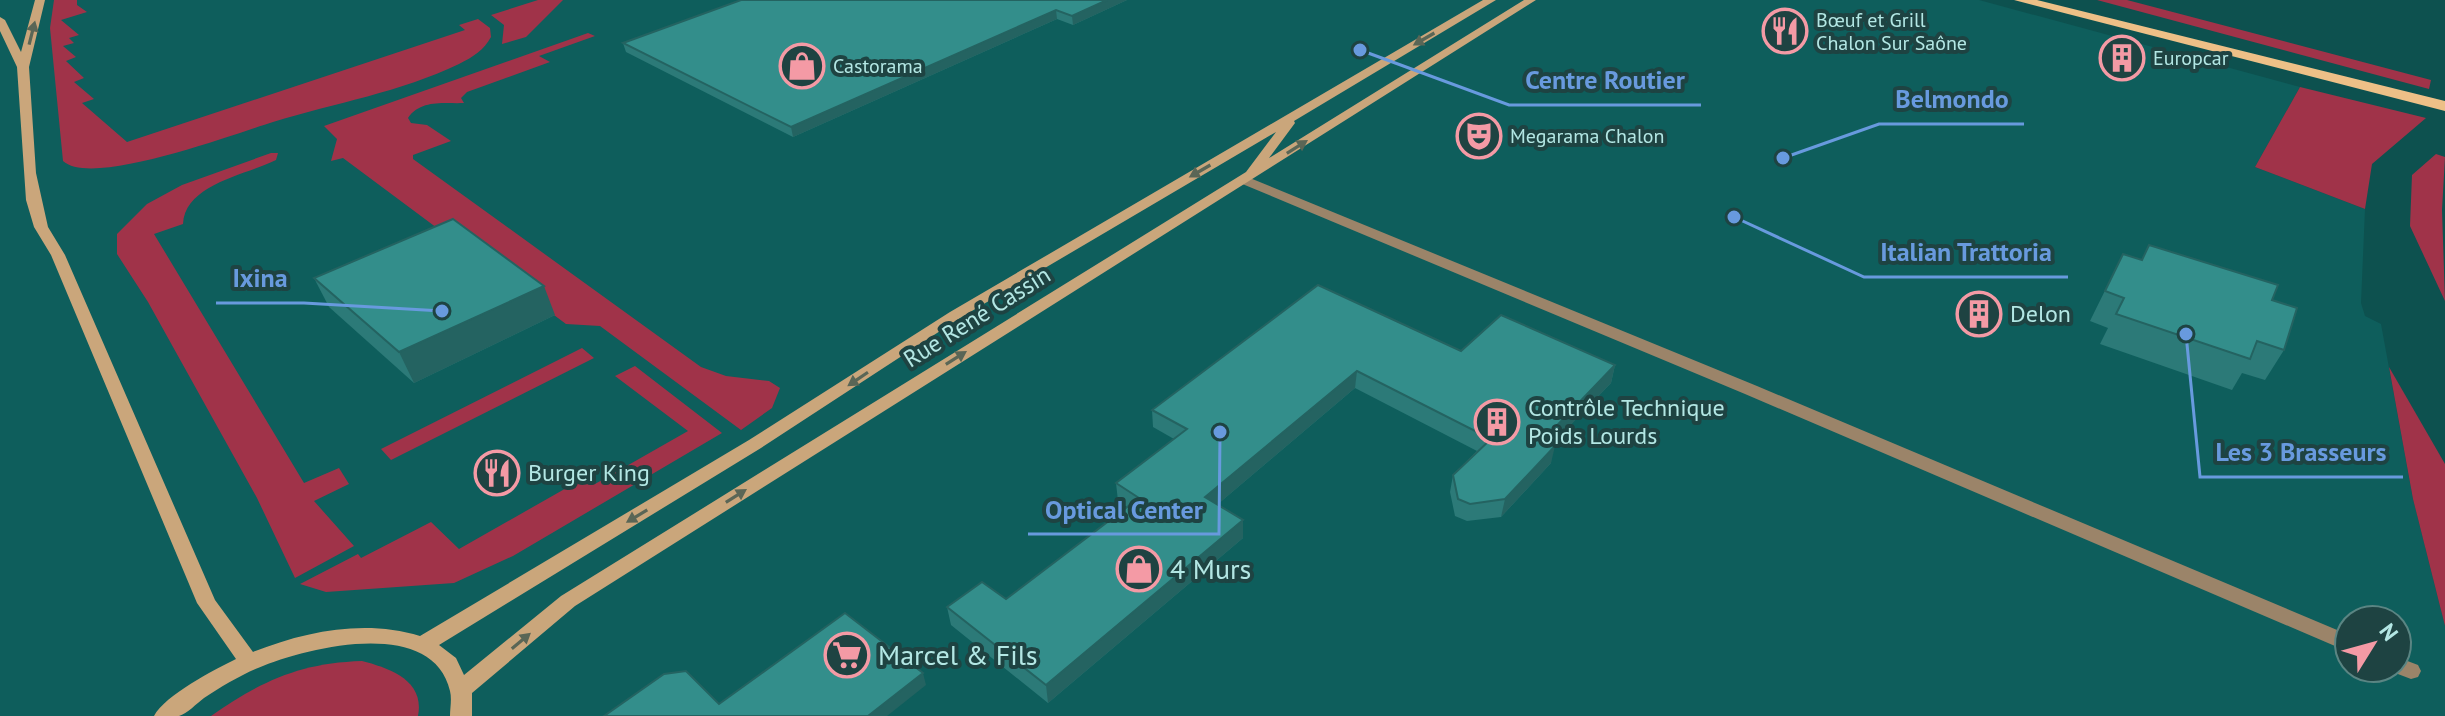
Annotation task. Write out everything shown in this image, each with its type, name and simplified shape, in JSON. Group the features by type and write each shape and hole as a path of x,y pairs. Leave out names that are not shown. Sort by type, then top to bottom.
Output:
{"main road":[{"path":"40,0 23,67 29,173 41,227 58,255 207,603 249,662"},
{"name":"Rue René Cassin","path":"422,645 755,444 955,315 1491,0"},
{"path":"1462,46 1501,0"},
{"name":"Rue René Cassin","path":"461,690 568,601 1462,46 1531,0"},
{"path":"2021,0 2445,106"},
{"path":"2066,0 2309,71"},
{"path":"0,20 23,67"},
{"path":"1245,180 1295,115"},
{"path":"165,716 197,691 249,662 298,644 346,635 387,635 422,645 447,664 461,690 461,716"}],"street":[{"path":"1245,180 2333,637"}],"shaded area":[{"path":"0,0 1979,0 2300,87 2255,167 2365,209 2361,303 2365,316 2381,324 2413,499 2445,626 2445,716 0,716"},
{"path":"54,0 77,0 77,5 87,12 61,20 79,35 69,38 74,43 63,46 76,57 66,61 84,78 74,82 94,99 82,103 127,142 465,30 459,25 478,19 490,28 491,37 464,61 391,90 165,156 103,168 79,168 63,161 50,28"},
{"path":"538,0 563,0 526,37 502,44 504,25 491,15"},
{"path":"2097,0 2127,0 2431,80 2429,89"},
{"path":"588,33 595,36 539,56 550,62 467,92 461,98 464,103 426,105 413,112 408,118 411,123 427,125 451,141 413,155 413,159 701,367 726,376 769,381 780,388 772,408 741,430 600,326 566,324 343,158 331,161 337,139 324,126"},
{"path":"2300,87 2426,118 2372,164 2365,209 2255,167"},
{"path":"278,153 276,160 205,190 186,210 183,224 154,234 304,483 339,468 349,484 314,501 354,546 295,578 257,498 148,302 117,254 117,234 147,204 182,185"},
{"path":"2436,154 2445,157 2442,210 2445,301 2410,226 2412,175"},
{"path":"582,348 594,358 391,460 381,449"},
{"path":"635,366 722,433 513,556 454,583 326,592 300,584 358,554 361,558 431,522 459,549 584,478 595,484 688,431 615,376"},
{"path":"2389,367 2445,464 2445,626 2413,499"},
{"path":"362,661 383,667 403,678 416,693 418,716 211,716 282,676 319,666"}],"building":[{"name":"Castorama","path":"741,0 1107,0 1072,16 1056,10 791,127 623,43"},
{"path":"453,219 544,286 399,352 314,278"},
{"path":"2149,245 2278,285 2272,300 2297,308 2284,350 2257,341 2250,359 2116,314 2124,298 2105,291 2123,254 2142,260"},
{"path":"1318,285 1461,351 1501,315 1615,365 1543,440 1555,446 1505,499 1470,504 1458,499 1453,475 1491,439 1357,371 1205,497 1243,520 1046,685 947,607 982,582 1006,599 1139,498 1116,483 1187,429 1152,410"},
{"name":"Marcel & Fils","path":"845,613 923,673 868,716 604,716 664,674 686,671 719,704"}],"place":[{"name":"Bœuf et Grill Chalon Sur Saône","path":"1785,31"},
{"name":"Centre Routier","path":"1360,50"},
{"name":"Europcar","path":"2122,58"},
{"name":"Castorama","path":"802,66"},
{"name":"Megarama Chalon","path":"1479,136"},
{"name":"Belmondo","path":"1783,158"},
{"name":"Italian Trattoria","path":"1734,217"},
{"name":"Ixina","path":"442,311"},
{"name":"Delon","path":"1979,314"},
{"name":"Les 3 Brasseurs","path":"2186,334"},
{"name":"Contrôle Technique Poids Lourds","path":"1497,422"},
{"name":"Optical Center","path":"1220,432"},
{"name":"Burger King","path":"497,473"},
{"name":"4 Murs","path":"1139,569"},
{"name":"Marcel & Fils","path":"847,655"}]}
